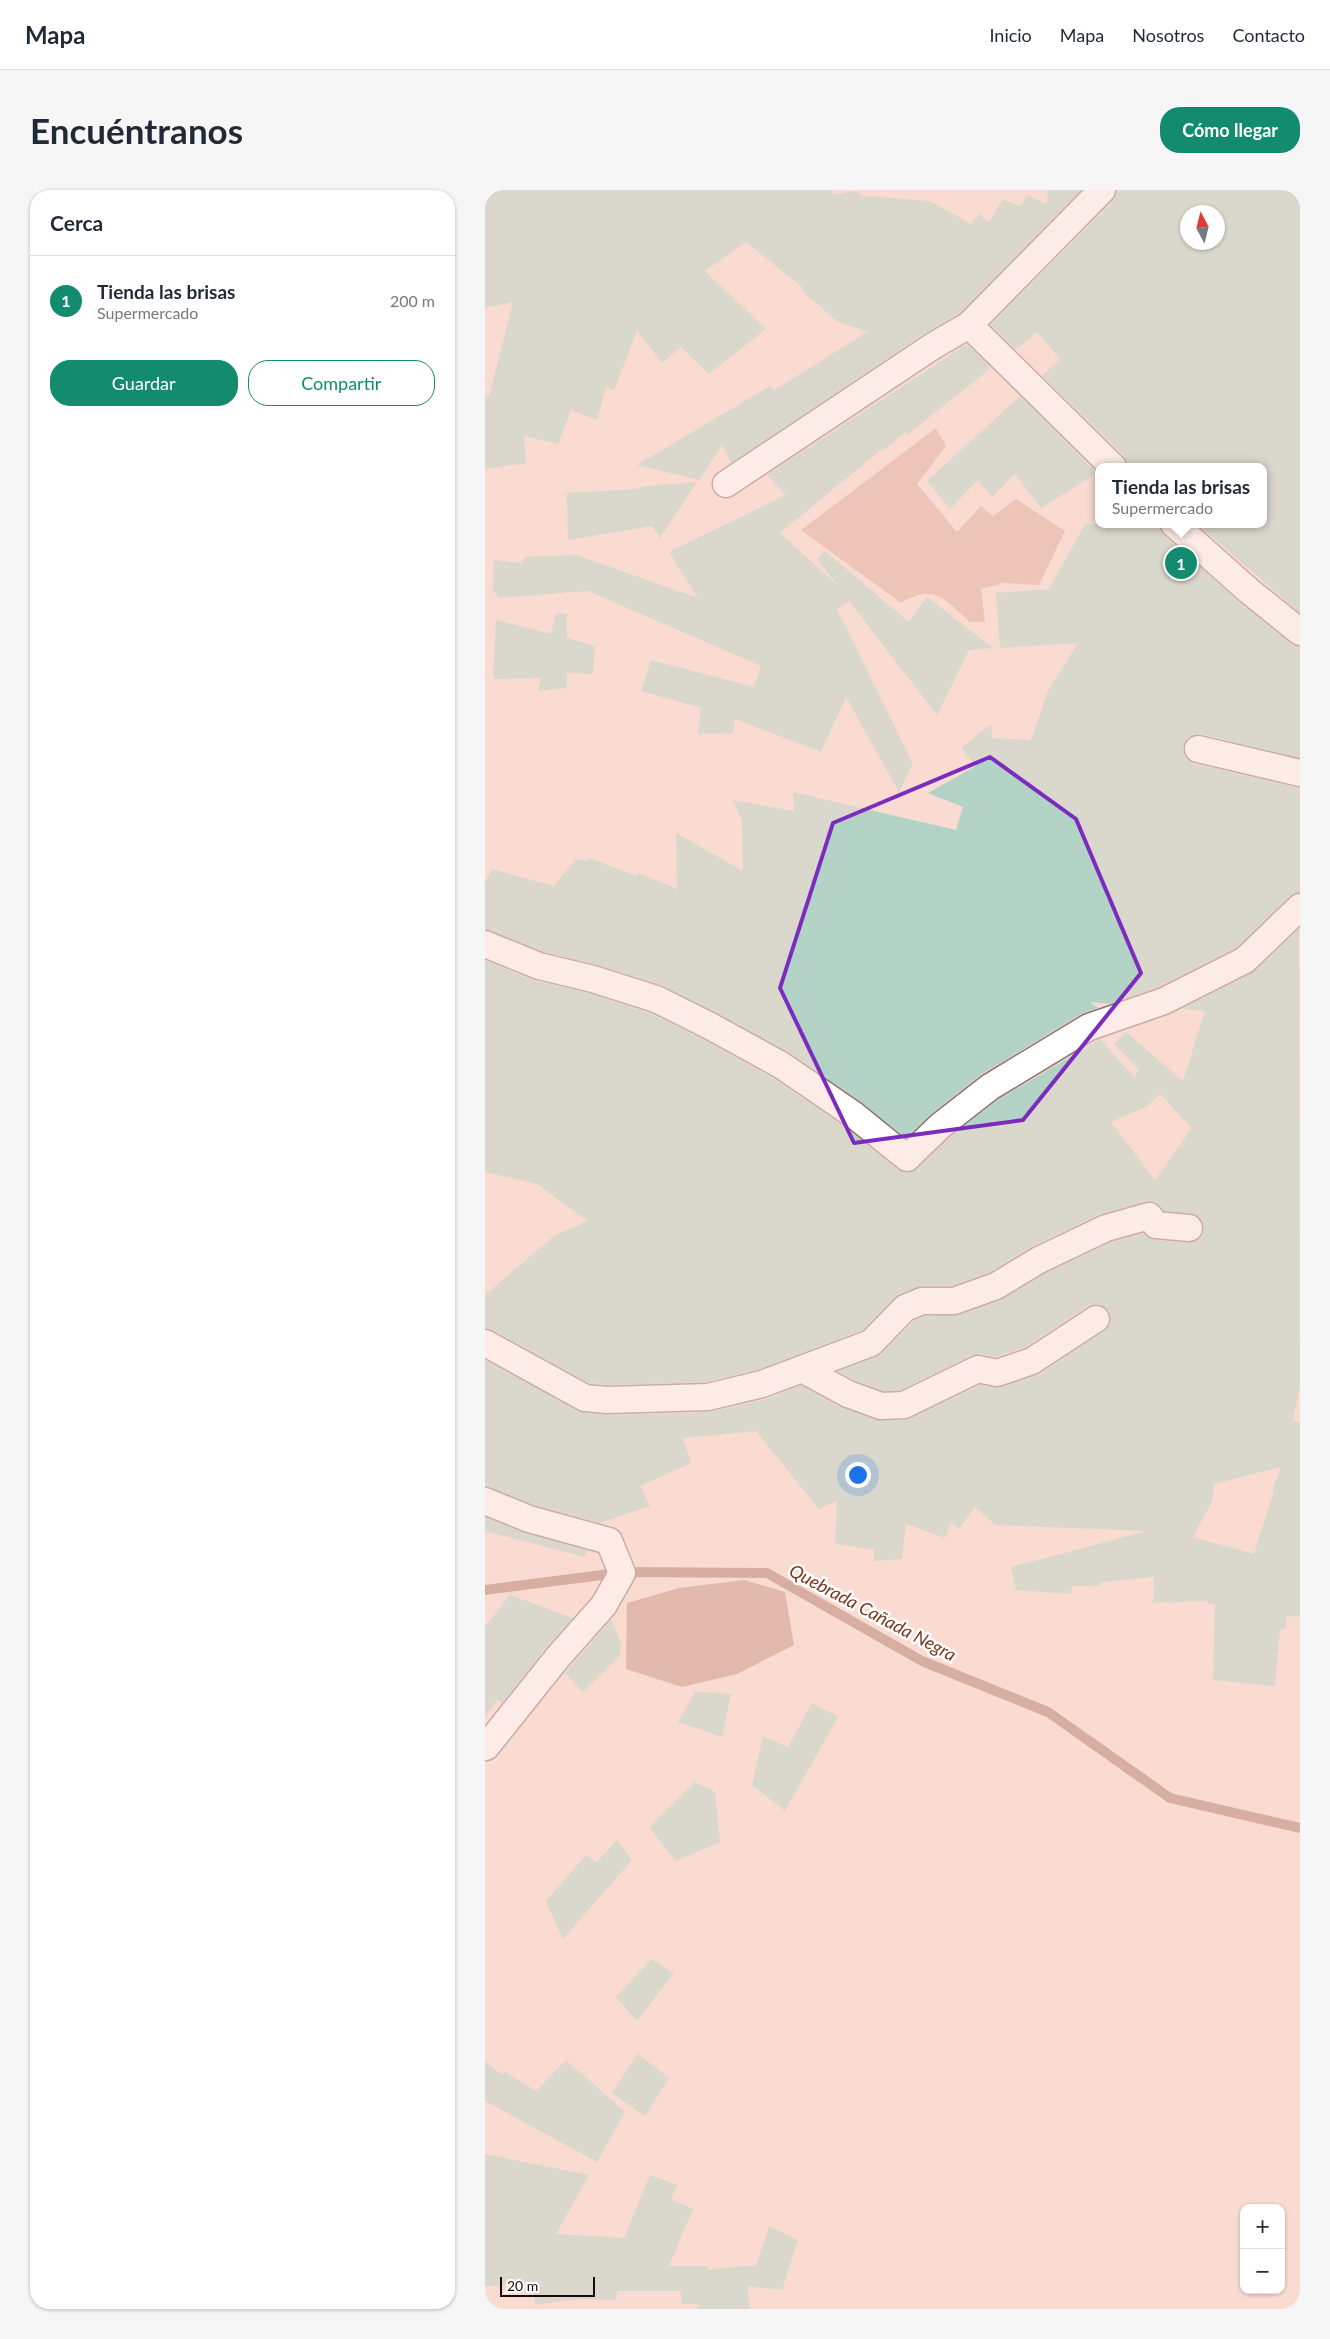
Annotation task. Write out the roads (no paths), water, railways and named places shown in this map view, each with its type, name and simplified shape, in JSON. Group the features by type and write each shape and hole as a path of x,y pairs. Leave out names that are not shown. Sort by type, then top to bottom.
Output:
{"street":[{"path":"726,484 933,346 969,325 1102,190"},
{"path":"969,325 1109,463"},
{"path":"1178,528 1248,590 1300,632"},
{"path":"1198,749 1300,773"},
{"path":"485,944 539,966 593,979 656,999 710,1026 781,1065 854,1114 907,1158 940,1126 990,1087 1089,1027 1164,1001 1245,960 1300,907"},
{"path":"485,1343 585,1398 607,1400 708,1397 762,1384 871,1343 905,1308 923,1301 954,1301 995,1286 1039,1260 1106,1228 1149,1216 1156,1225 1189,1228"},
{"path":"802,1370 848,1394 881,1406 904,1405 978,1368 997,1373 1032,1361 1096,1320"},
{"path":"485,1501 529,1519 609,1541 622,1573 604,1605 558,1658 486,1747"}],"waterway":[{"name":"Quebrada Cañada Negra","path":"485,1590 625,1572 767,1573 922,1661 1048,1712 1170,1798 1300,1828"}],"place":[{"name":"Tienda las brisas","path":"1181,563"}]}
